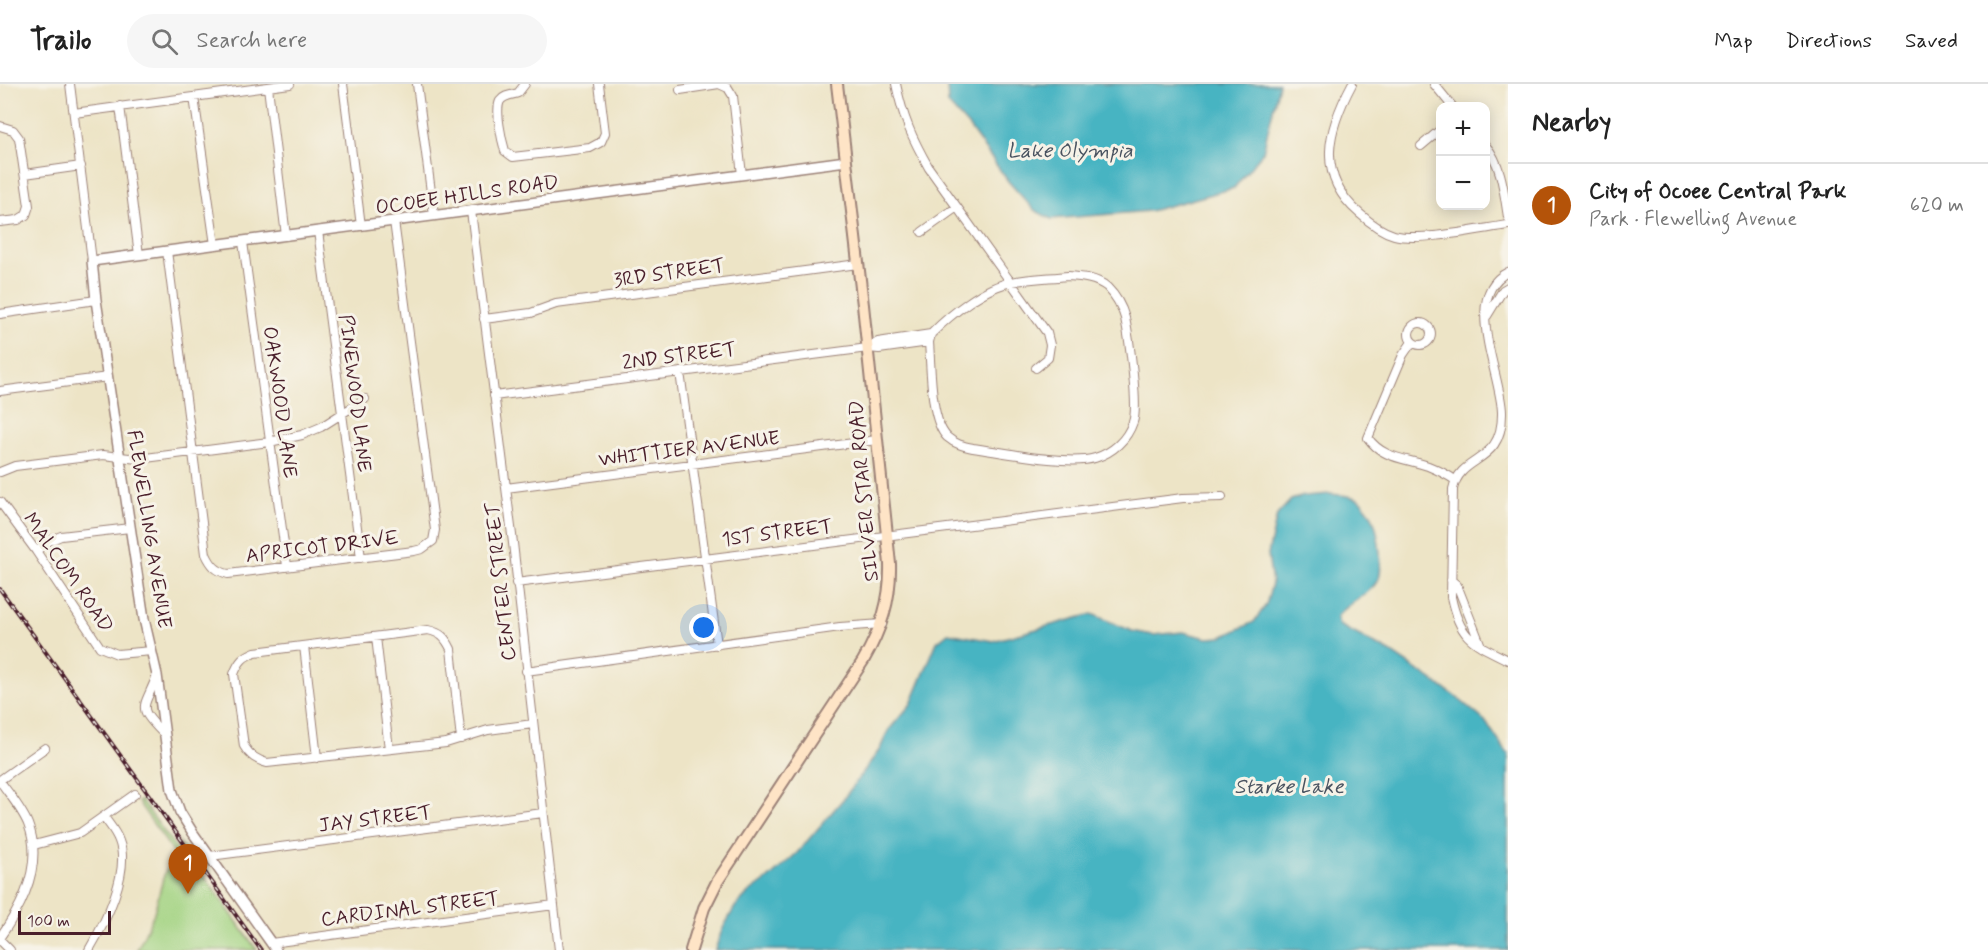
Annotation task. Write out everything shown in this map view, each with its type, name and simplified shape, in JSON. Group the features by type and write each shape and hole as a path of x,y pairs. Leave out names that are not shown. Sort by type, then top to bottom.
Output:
{"main road":[{"name":"SILVER STAR ROAD","path":"691,950 704,908 717,882 863,661 882,624 886,607 890,581 887,535 837,84"}],"street":[{"name":"FLEWELLING AVENUE","path":"70,84 96,300 144,620 157,675 172,790 180,812 273,946"},
{"path":"74,113 290,84"},
{"path":"343,84 361,226"},
{"path":"417,84 434,215"},
{"path":"525,84 518,93 500,101 498,109 505,151 513,157 522,158 590,148 601,142 604,133 599,84"},
{"path":"680,90 719,84 728,88 733,96 742,175"},
{"path":"896,84 901,112 929,168 1047,333 1050,345 1048,358 1036,368"},
{"path":"1352,84 1337,111 1331,135 1331,168 1337,189 1352,207 1373,225 1394,235 1411,237 1508,225"},
{"path":"1434,84 1449,102"},
{"path":"268,87 286,236"},
{"path":"194,97 215,245"},
{"path":"120,106 139,255"},
{"path":"0,126 13,130 19,138 29,206 26,215 18,220 0,222"},
{"path":"1421,146 1436,133"},
{"path":"1490,154 1503,183 1508,217"},
{"name":"OCOEE HILLS ROAD","path":"92,261 846,161"},
{"path":"25,174 81,166"},
{"path":"922,232 957,207"},
{"name":"CENTER STREET","path":"471,211 506,488 559,950"},
{"name":"APRICOT DRIVE","path":"167,251 206,555 210,564 219,572 228,574 361,558 422,549 433,541 435,530 394,221"},
{"name":"PINEWOOD LANE","path":"318,231 361,558"},
{"name":"OAKWOOD LANE","path":"243,242 287,566"},
{"name":"3RD STREET","path":"484,320 531,313 556,304 858,264"},
{"path":"1508,272 1500,276 1488,290 1485,303 1487,345 1502,411 1504,433 1485,455 1461,471 1455,480 1452,489 1451,580 1451,597 1463,632 1481,647 1508,660"},
{"path":"1068,276 1090,278 1105,286 1117,299 1125,317 1136,404 1134,421 1126,438 1112,451 1094,458 1076,461 973,448 958,444 946,436 937,419 930,338 982,293 1012,282 1068,276"},
{"path":"1486,317 1503,290 1508,287"},
{"path":"0,314 96,300"},
{"name":"2ND STREET","path":"494,396 867,348 879,349 930,338"},
{"path":"1412,342 1403,355 1368,438 1375,448 1388,456 1427,466 1455,480"},
{"path":"680,372 717,645"},
{"path":"0,391 108,376"},
{"path":"0,472 15,466 92,456 138,459 269,442 302,435 366,399"},
{"name":"WHITTIER AVENUE","path":"506,488 877,440"},
{"name":"1ST STREET","path":"516,583 1183,498 1222,497"},
{"name":"MALCOM ROAD","path":"0,502 36,550 100,647 117,654 152,651"},
{"path":"36,550 60,536 130,528"},
{"path":"1451,580 1457,585 1481,647"},
{"path":"526,671 840,627 882,624"},
{"path":"461,740 451,649 445,637 438,632 428,630 249,654 238,664 234,674 244,747 256,760 267,763 461,740 488,730 533,724"},
{"path":"376,637 389,750"},
{"path":"304,646 317,758"},
{"path":"157,675 144,707 150,721 165,735"},
{"path":"10,950 0,939 12,920 33,873 34,845 28,823 0,780 45,748"},
{"path":"34,845 80,833 135,794"},
{"name":"JAY STREET","path":"210,856 543,813"},
{"path":"89,950 119,886 123,860 119,840 104,817"},
{"name":"CARDINAL STREET","path":"273,946 555,905"}],"green space":[{"path":"141,800 181,855 180,842 257,950 137,950 153,916 165,872 178,859 138,802"}],"water":[{"name":"Lake Olympia","path":"947,84 1279,84 1263,152 1234,188 1150,211 1051,219 1034,210 1008,181 969,127 948,104"},
{"name":"Starke Lake","path":"1331,494 1348,496 1361,501 1373,518 1379,542 1380,575 1378,580 1369,591 1337,617 1339,625 1390,652 1454,695 1485,721 1508,754 1508,950 715,950 722,930 735,907 746,895 797,853 845,797 880,749 888,731 911,704 937,642 948,633 993,641 1092,614 1132,631 1153,635 1183,632 1207,638 1222,637 1254,622 1266,605 1272,584 1268,554 1277,515 1291,500 1304,496"}],"railway":[{"path":"0,589 261,950"}],"place":[{"name":"City of Ocoee Central Park","path":"188,894"}]}
